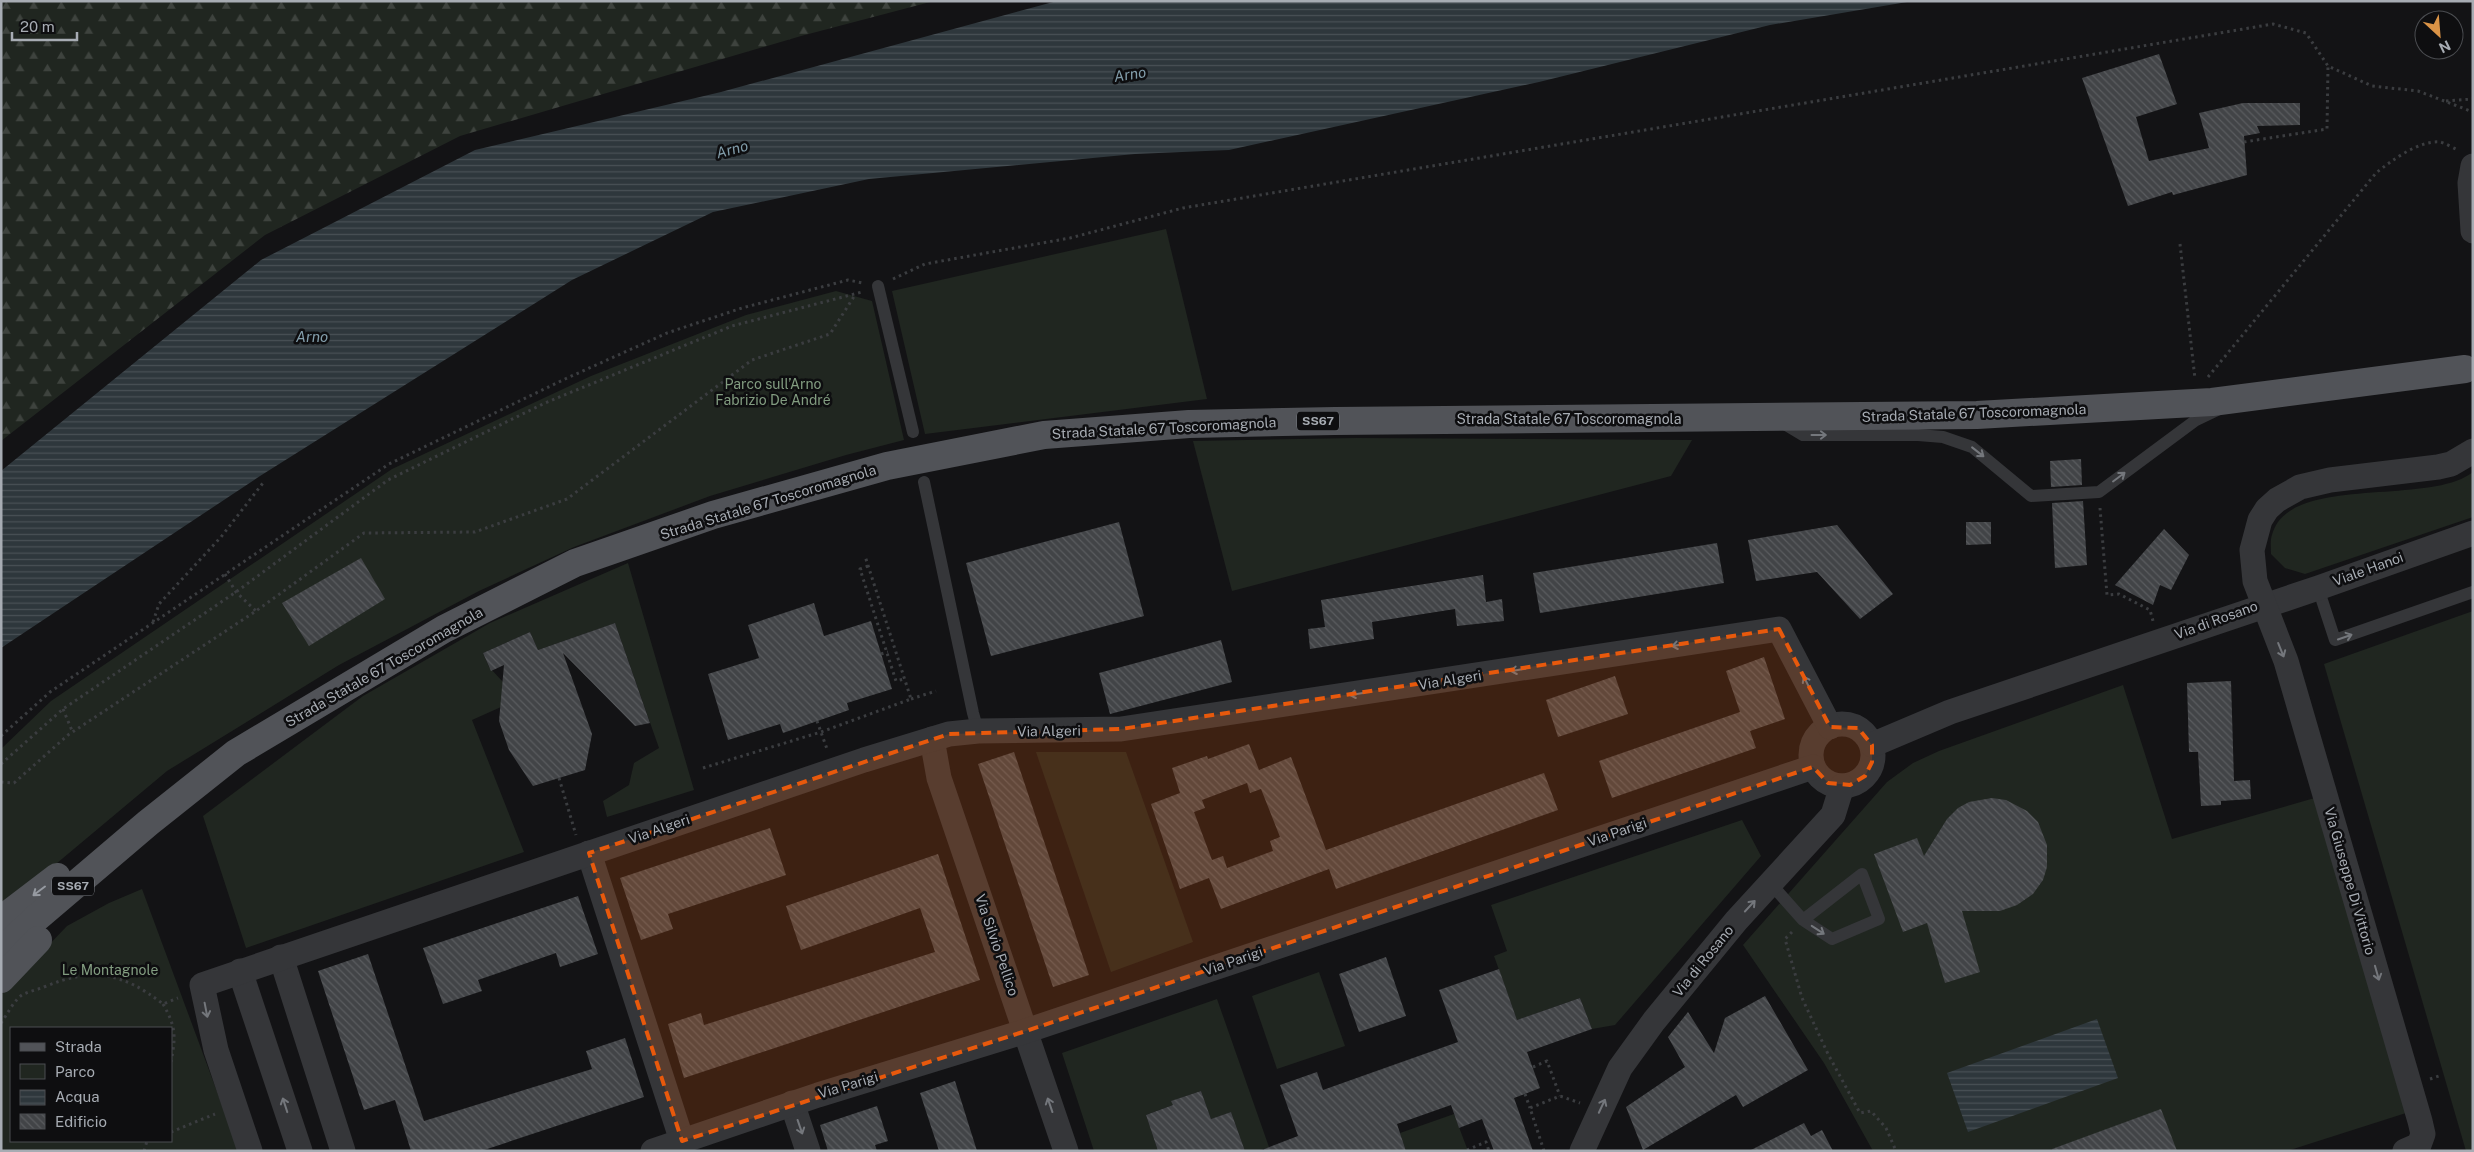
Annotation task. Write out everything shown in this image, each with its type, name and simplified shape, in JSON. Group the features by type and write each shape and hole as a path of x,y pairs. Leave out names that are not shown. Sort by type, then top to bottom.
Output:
{"main road":[{"name":"Strada Statale 67 Toscoromagnola","path":"1,952 34,920 148,822 236,753 444,629 575,563 713,515 887,466 1044,435 1189,424 1355,420 1977,415 2154,407 2242,399 2465,368"},
{"path":"1,920 196,769 236,753"},
{"path":"1,979 62,916 124,862 148,822"}],"street":[{"path":"2468,159 2473,231"},
{"name":"Via di Rosano","path":"1872,745 1950,712 2263,605 2255,581 2252,550 2260,520 2277,500 2300,488 2323,482 2438,467 2451,464 2473,452"},
{"name":"Viale Hanoi","path":"2263,605 2318,588 2473,533"},
{"name":"Via Giuseppe Di Vittorio","path":"2263,605 2286,661 2410,1084 2423,1134 2415,1149"},
{"name":"Via Algeri","path":"250,1151 216,1050 202,985 583,846 940,736 978,731 1121,729 1779,629 1830,727"},
{"path":"1840,724 1858,728 1872,745 1872,762 1869,770 1858,782 1842,786 1828,783 1817,774 1811,761 1812,746 1822,731 1840,724"},
{"name":"Via Silvio Pellico","path":"940,736 939,778 1066,1151"},
{"name":"Via Parigi","path":"652,1151 792,1103 1026,1031 1813,767"},
{"name":"Via di Rosano","path":"1588,1145 1620,1068 1654,1021 1736,921 1833,815 1842,786"},
{"path":"583,846 682,1141"},
{"path":"280,957 343,1151"},
{"path":"240,971 300,1151"},
{"path":"792,1103 808,1151"}],"lane":[{"path":"878,286 914,432"},
{"path":"1774,418 1804,435 1918,435 1944,437 1972,447 2032,496 2099,492 2196,420 2242,399"},
{"path":"924,482 978,731"},
{"path":"2318,588 2335,640 2473,592"},
{"path":"1770,884 1803,920 1832,939 1878,919 1862,874 1803,920"}],"path":[{"path":"1,764 63,709 236,592 388,480 545,403 732,326 855,295 925,264 1070,238 1183,208 2273,24 2306,33 2328,66 2372,86 2418,91 2473,112"},
{"path":"2244,142 2327,129 2328,66"},
{"path":"2444,102 2473,99"},
{"path":"2180,244 2194,380 2208,377 2376,173 2396,157 2419,147 2440,142 2468,159"},
{"path":"1,736 50,692 389,464 565,379 667,334 742,308 848,280 878,286"},
{"path":"1,782 14,783 73,732 256,611 364,533 474,532 567,499 752,360 830,334 855,295"},
{"path":"153,622 159,604 221,537 263,483"},
{"path":"2099,492 2107,595 2119,594 2150,610 2154,623"},
{"path":"865,556 911,699"},
{"path":"868,566 860,569 896,681 904,679"},
{"path":"225,574 236,592 256,611"},
{"path":"881,654 888,652"},
{"path":"703,768 821,732 911,699 936,692"},
{"path":"63,709 73,732"},
{"path":"817,721 827,748"},
{"path":"559,778 583,846"},
{"path":"1803,920 1785,939 1802,998 1828,1054 1860,1113 1871,1112 1886,1128 1896,1151"},
{"path":"1,1023 21,995 67,978 96,975 119,979 141,987 163,1004 172,1020 176,1038 172,1057"},
{"path":"163,1004 178,998"},
{"path":"1533,1067 1547,1061 1560,1096"},
{"path":"1525,1094 1544,1151"},
{"path":"1530,1108 1560,1096 1588,1106"},
{"path":"172,1132 222,1112"},
{"path":"1467,1150 1486,1142 1489,1151"}],"highlighted area":[{"path":"1779,629 1830,727 1858,728 1872,745 1872,762 1865,776 1850,785 1828,783 1813,767 1026,1031 682,1141 589,853 949,734 1121,729"}],"green space":[{"path":"1,1 934,1 801,36 460,136 265,235 1,441"},
{"path":"1166,229 1207,399 925,434 892,291"},
{"name":"Parco sull’Arno Fabrizio De André","path":"836,291 872,301 904,440 846,455 710,496 574,547 479,591 339,665 167,771 1,910 1,749 51,701 392,469 591,376 746,315"},
{"path":"1356,438 1692,440 1671,476 1232,591 1193,441"},
{"path":"2473,472 2473,517 2305,574 2285,568 2271,554 2272,535 2283,516 2304,504 2331,497 2425,488 2452,482"},
{"path":"628,563 694,790 607,817 603,801 629,785 634,763 659,748 615,623 538,650 530,632 483,653 489,667 503,682 501,707 472,720 524,852 246,948 203,816 363,696 490,623"},
{"path":"2473,611 2473,1151 2466,1151 2324,664"},
{"path":"2123,685 2172,839 2318,797 2406,1113 2287,1151 1873,1151 1824,1063 1743,945 1887,782 1913,763 1939,751"},
{"path":"1036,752 1126,752 1193,942 1111,972"},
{"path":"1742,820 1761,856 1615,1025 1592,1029 1580,998 1517,1020 1494,956 1507,951 1491,905"},
{"name":"Le Montagnole","path":"142,889 239,1151 1,1151 1,995 67,926 109,903"},
{"path":"1319,972 1345,1046 1277,1069 1252,996"},
{"path":"1217,999 1269,1147 1258,1151 1245,1151 1231,1112 1211,1119 1201,1091 1172,1101 1173,1105 1146,1115 1158,1151 1094,1151 1062,1053"},
{"path":"1454,1114 1468,1151 1406,1151 1400,1133"}],"water":[{"name":"Arno","path":"1057,1 1913,1 1770,25 1539,82 1229,150 1135,154 869,179 713,212 572,280 260,476 1,648 1,471 261,260 475,150 721,92"},
{"path":"2097,1019 2118,1078 1968,1132 1947,1073"}],"building":[{"path":"2159,54 2177,104 2136,117 2149,161 2209,148 2199,113 2243,103 2300,103 2300,125 2257,126 2260,133 2244,136 2247,175 2173,195 2172,192 2128,206 2082,78"},
{"path":"2081,459 2082,485 2051,487 2050,461"},
{"path":"2083,501 2087,565 2055,568 2052,503"},
{"path":"1119,522 1144,616 991,656 966,563"},
{"path":"1966,522 1991,522 1991,544 1966,545"},
{"path":"1837,525 1893,594 1860,619 1817,572 1756,581 1748,540"},
{"path":"2164,529 2189,555 2171,590 2160,585 2153,605 2115,585"},
{"path":"1717,543 1724,583 1540,613 1533,573"},
{"path":"361,558 385,599 309,646 282,603"},
{"path":"1483,575 1486,602 1502,599 1504,621 1457,626 1455,609 1372,622 1374,639 1310,649 1308,629 1325,627 1321,600"},
{"path":"814,603 824,636 871,621 892,689 847,703 849,710 783,733 780,724 728,740 708,674 759,658 748,625"},
{"path":"615,623 650,723 635,726 563,653 592,734 585,770 533,786 509,750 499,721 504,665 491,671 483,653 530,632 538,650"},
{"path":"1221,640 1232,682 1110,714 1099,673"},
{"path":"1764,657 1785,719 1750,731 1756,748 1612,798 1599,761 1740,712 1726,671"},
{"path":"1615,676 1628,714 1558,737 1546,700"},
{"path":"2231,681 2234,781 2250,780 2251,799 2221,801 2221,805 2201,806 2198,752 2189,752 2187,683"},
{"path":"1249,744 1259,770 1291,757 1326,850 1544,773 1558,810 1336,889 1329,869 1221,909 1209,878 1180,889 1151,804 1180,793 1172,768 1207,756 1208,759","holes":["1247,783 1250,793 1261,789 1280,837 1270,841 1273,851 1227,868 1223,856 1212,860 1194,812 1205,808 1202,800"]},
{"path":"1014,752 1089,975 1053,987 978,764"},
{"path":"1992,798 2006,800 2027,811 2038,822 2047,845 2047,867 2043,880 2033,894 2017,905 2000,911 1962,911 1980,972 1945,983 1927,923 1903,932 1874,854 1917,838 1924,856 1947,819 1958,808 1969,802"},
{"path":"770,828 786,875 668,914 673,929 641,940 620,878"},
{"path":"938,854 980,980 684,1078 668,1024 701,1013 704,1025 935,952 920,908 801,950 786,906"},
{"path":"578,896 598,954 560,967 556,953 478,980 482,991 443,1004 423,948"},
{"path":"368,954 424,1121 592,1069 586,1051 625,1038 644,1097 481,1151 411,1151 395,1100 364,1110 318,971"},
{"path":"1386,957 1406,1016 1359,1032 1339,974"},
{"path":"1499,969 1517,1020 1580,998 1592,1029 1527,1052 1540,1088 1514,1098 1533,1151 1494,1151 1482,1119 1459,1128 1451,1105 1397,1124 1406,1151 1265,1151 1264,1149 1298,1136 1280,1085 1317,1072 1323,1090 1458,1042 1439,990"},
{"path":"1765,996 1808,1070 1743,1107 1736,1095 1643,1150 1626,1107 1685,1067 1668,1037 1688,1012 1714,1053 1725,1018"},
{"path":"955,1081 977,1151 939,1151 920,1093"},
{"path":"1201,1091 1211,1119 1231,1112 1245,1151 1158,1151 1146,1115 1173,1105 1171,1101"},
{"path":"877,1106 888,1141 875,1145 877,1151 828,1151 820,1125"},
{"path":"2161,1109 2177,1151 2053,1151 2052,1149"},
{"path":"1804,1123 1811,1136 1822,1130 1833,1151 1749,1151"}]}
